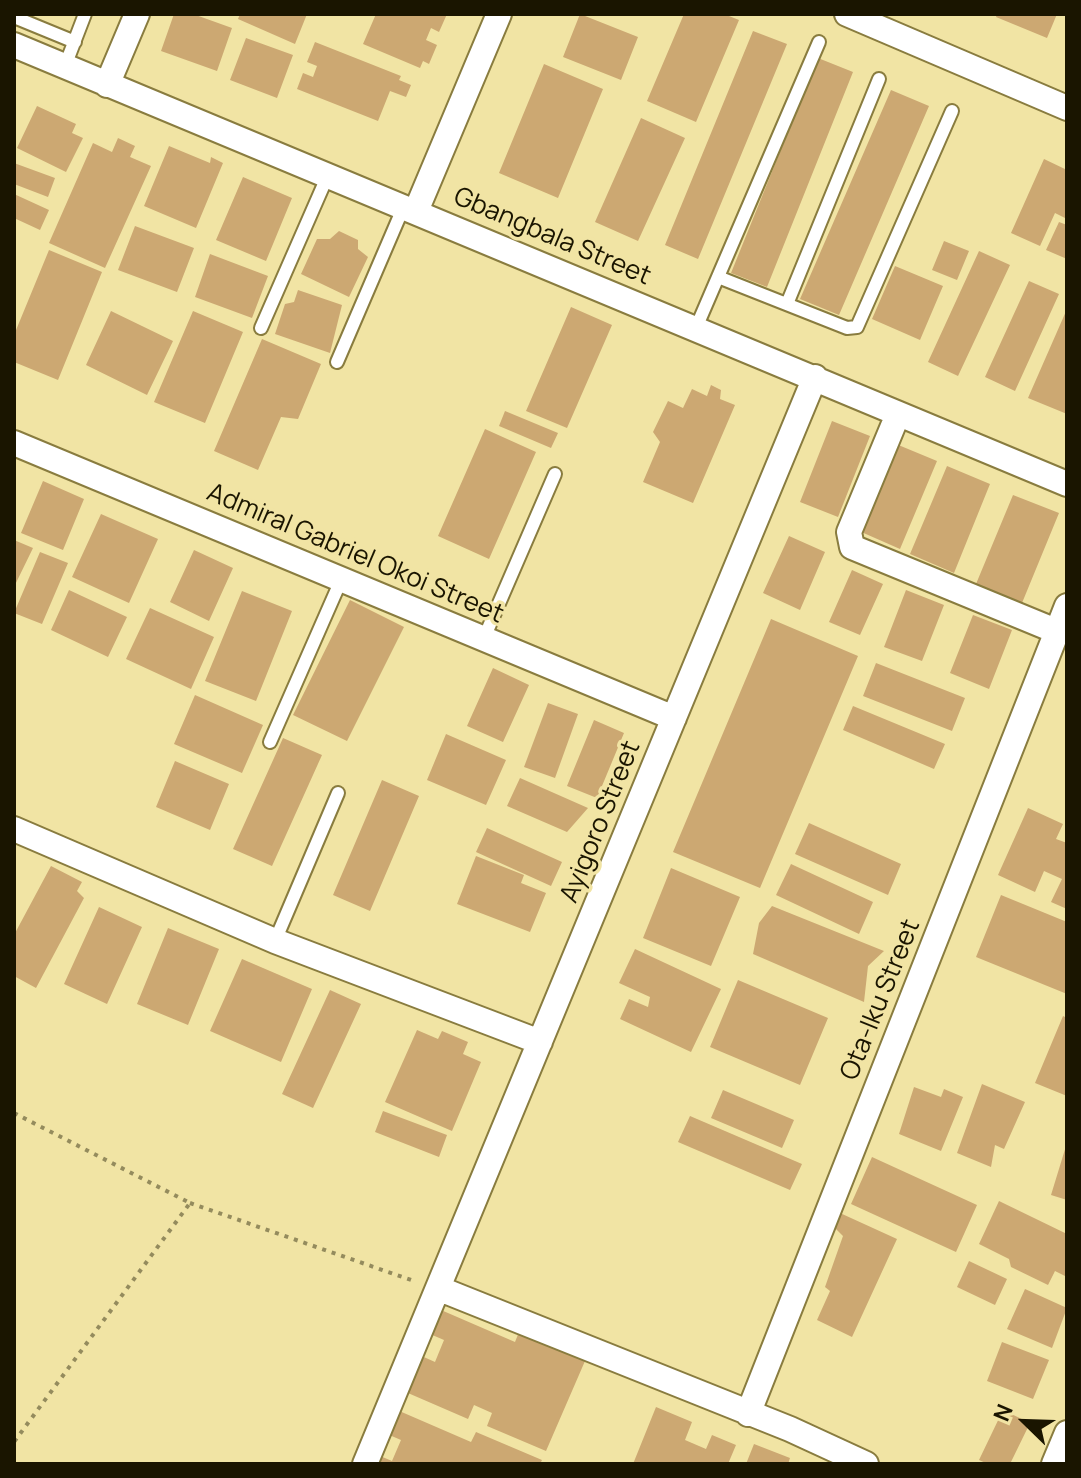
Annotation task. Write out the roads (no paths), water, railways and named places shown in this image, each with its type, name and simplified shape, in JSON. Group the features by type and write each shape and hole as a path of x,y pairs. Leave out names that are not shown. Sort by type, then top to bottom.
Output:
{"street":[{"path":"107,85 137,14"},
{"path":"410,208 499,14"},
{"path":"847,14 1067,108"},
{"name":"Gbangbala Street","path":"14,45 1067,484"},
{"name":"Ayigoro Street","path":"365,1464 815,377"},
{"path":"898,414 849,532 852,547 1056,631"},
{"name":"Admiral Gabriel Okoi Street","path":"14,443 674,718"},
{"name":"Ota-Iku Street","path":"748,1414 1067,606"},
{"path":"14,829 275,941 540,1042"},
{"path":"440,1289 866,1464"},
{"path":"1054,1464 1067,1433"}],"lane":[{"path":"65,66 85,14"},
{"path":"14,17 75,42"},
{"path":"696,328 819,42"},
{"path":"787,304 879,79"},
{"path":"718,277 847,328 857,327 952,111"},
{"path":"261,328 328,175"},
{"path":"337,362 410,208"},
{"path":"484,638 555,474"},
{"path":"270,742 342,578"},
{"path":"275,941 338,793"}]}
